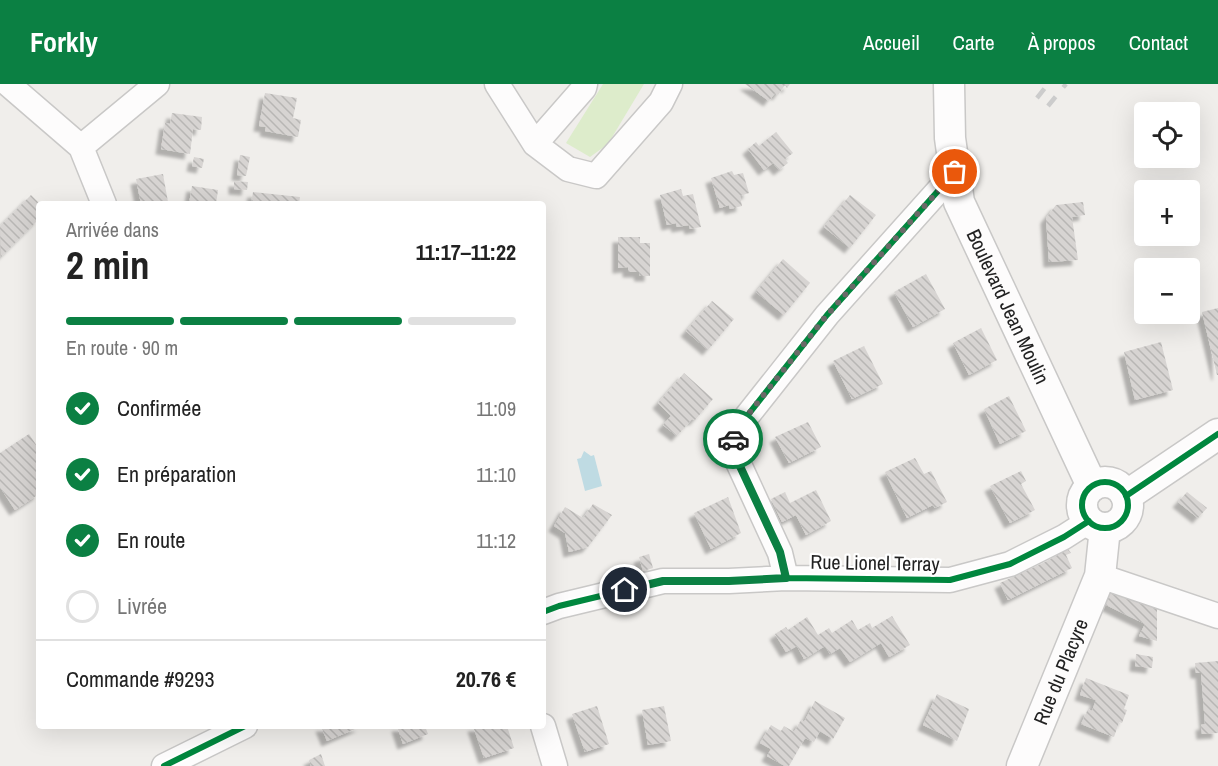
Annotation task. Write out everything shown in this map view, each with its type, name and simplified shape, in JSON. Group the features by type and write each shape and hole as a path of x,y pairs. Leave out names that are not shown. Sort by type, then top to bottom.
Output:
{"street":[{"path":"8,84 81,147 103,201"},
{"path":"81,147 157,84"},
{"path":"497,84 535,144 568,169 596,176 661,102 670,84"},
{"path":"535,144 585,84"},
{"name":"Boulevard Jean Moulin","path":"949,84 950,138 959,202 1092,486"},
{"path":"786,578 780,552 731,447 736,430 827,315 955,172"},
{"path":"1126,496 1218,434"},
{"path":"1105,482 1112,483 1123,490 1126,496 1127,511 1119,523 1097,524 1083,509 1084,496 1092,486 1105,482"},
{"name":"Rue Lionel Terray","path":"546,611 663,581 786,578 950,580 1010,564 1064,537 1097,524"},
{"name":"Rue du Placyre","path":"1022,766 1100,576 1097,524"},
{"path":"1100,576 1218,616"},
{"path":"164,766 239,729"},
{"path":"544,729 555,766"}],"green space":[{"path":"603,84 644,84 608,144 590,157 566,143"}],"water":[{"path":"584,451 591,456 594,455 602,486 585,491 577,459 581,458"}],"building":[{"path":"745,84 790,84 787,88 785,85 778,95 775,93 769,101"},
{"path":"265,93 297,98 293,118 301,120 298,137 265,131 266,127 259,126"},
{"path":"172,113 202,117 201,130 193,129 190,154 161,149 165,123 170,124"},
{"path":"776,132 793,153 785,159 788,163 779,170 773,163 764,170 748,149 756,142 759,146"},
{"path":"240,155 250,157 246,176 237,175"},
{"path":"194,157 204,159 202,168 192,166"},
{"path":"732,171 734,175 743,173 749,193 740,196 742,206 730,209 729,205 720,208 711,178"},
{"path":"163,174 168,201 140,201 136,179"},
{"path":"234,181 248,182 247,190 234,189"},
{"path":"192,186 218,190 216,201 190,201"},
{"path":"681,189 683,196 693,194 701,227 690,229 689,225 677,227 676,223 667,225 660,195"},
{"path":"253,192 300,197 299,201 252,201"},
{"path":"31,195 37,201 36,222 1,257 0,226"},
{"path":"850,195 876,215 850,248 824,227"},
{"path":"1083,202 1085,215 1072,217 1078,260 1049,262 1046,218 1056,205"},
{"path":"618,237 640,237 640,243 650,243 650,276 640,276 639,272 628,272 628,267 618,268"},
{"path":"783,259 810,283 784,315 756,292"},
{"path":"926,274 945,309 913,327 894,292"},
{"path":"712,301 734,319 708,350 686,331"},
{"path":"1218,308 1218,375 1217,375 1202,312"},
{"path":"981,328 997,360 969,375 953,343"},
{"path":"1161,342 1173,390 1135,400 1124,352"},
{"path":"864,346 883,384 852,399 833,361"},
{"path":"684,373 713,399 677,436 663,425 671,416 658,403"},
{"path":"1009,396 1026,431 1000,444 984,409"},
{"path":"808,422 821,447 789,463 775,437"},
{"path":"29,434 36,444 36,496 15,510 0,487 0,453"},
{"path":"915,458 924,474 931,471 947,502 935,508 933,505 907,518 885,472"},
{"path":"1021,471 1026,481 1021,484 1035,510 1010,523 990,486"},
{"path":"816,490 831,521 806,535 796,515 782,522 771,499 785,492 790,503"},
{"path":"1187,492 1207,508 1198,518 1178,502"},
{"path":"728,497 741,533 711,549 694,513"},
{"path":"593,504 612,515 588,547 569,552 565,533 554,526 565,507 583,518"},
{"path":"1068,549 1071,553 1066,555 1072,568 1008,600 1000,583"},
{"path":"649,554 653,568 643,571 639,557"},
{"path":"1110,585 1157,609 1157,641 1139,636 1145,624 1104,604"},
{"path":"892,616 910,645 889,657 881,643 850,662 840,648 830,654 825,646 804,659 797,646 786,652 775,634 786,627 788,630 807,617 818,635 829,628 832,633 852,620 858,630 870,623 872,628"},
{"path":"1136,654 1153,657 1152,668 1135,666"},
{"path":"1218,661 1218,733 1202,734 1201,725 1205,724 1201,673 1196,673 1195,663"},
{"path":"1086,678 1129,695 1124,709 1127,710 1122,723 1119,722 1114,737 1081,724 1088,709 1092,711 1096,700 1080,695"},
{"path":"937,694 969,709 957,741 923,725"},
{"path":"815,701 845,718 833,739 820,731 814,742 805,738 789,766 767,756 771,749 760,743 771,725 781,731 784,726 794,732 801,720 804,722"},
{"path":"597,706 609,744 585,752 572,714"},
{"path":"664,706 671,741 648,745 642,710"},
{"path":"322,729 355,729 327,741"},
{"path":"398,729 426,729 428,734 403,744"},
{"path":"474,729 508,729 514,748 484,758"},
{"path":"321,754 325,766 311,766 309,760"}],"railway":[{"path":"1037,98 1048,84"},
{"path":"1048,106 1066,84"}],"cycle path":[{"path":"786,578 780,553 731,447 736,430 827,315 955,172"},
{"path":"1126,496 1218,434"},
{"path":"1105,482 1121,489 1128,505 1121,521 1105,528 1089,521 1082,505 1089,489 1105,482"},
{"path":"546,611 663,581 786,578 950,580 1010,564 1064,537 1089,521"},
{"path":"164,766 239,729"}],"way so far":[{"path":"733,439 736,430 827,315 955,172"}],"route":[{"path":"625,590 663,581 786,578 780,552 731,447 733,439"}]}
